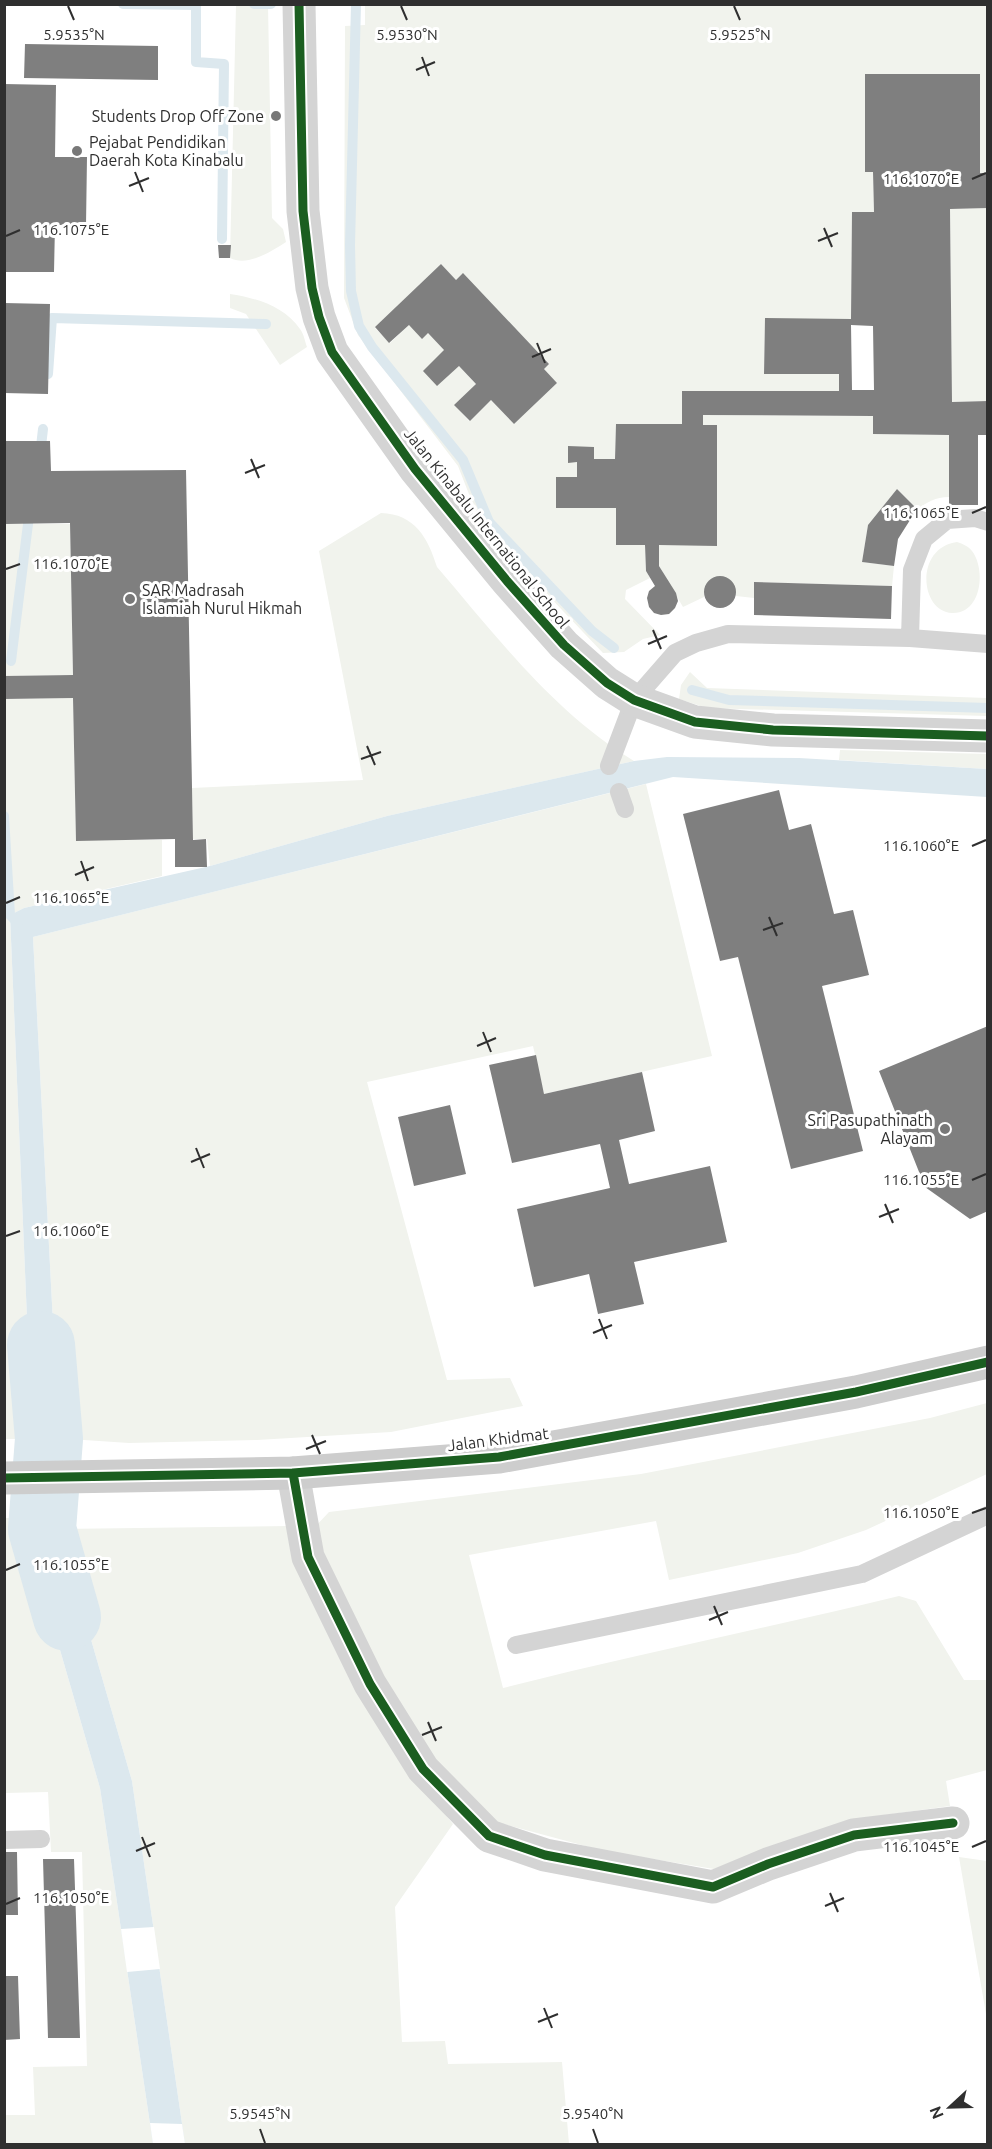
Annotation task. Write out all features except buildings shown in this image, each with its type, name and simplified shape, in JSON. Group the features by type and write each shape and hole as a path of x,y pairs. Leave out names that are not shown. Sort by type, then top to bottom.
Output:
{"street":[{"name":"Jalan Kinabalu International School","path":"299,4 303,211 312,288 319,317 332,352 415,469 564,645 607,683 634,700 695,722 773,730 987,736"},
{"name":"Jalan Khidmat","path":"4,1478 293,1473 499,1457 856,1392 987,1362"},
{"path":"293,1473 308,1557 370,1684 423,1769 489,1836 545,1855 713,1887 768,1864 854,1835 953,1823"}],"lane":[{"path":"910,638 912,570 924,539 947,520 975,518 987,522"},
{"path":"609,766 634,700 675,653 696,644 728,634 910,638 987,644"},
{"path":"516,1645 862,1575 987,1515"},
{"path":"4,1840 41,1839"}],"shaded area":[{"path":"236,5 268,5 272,218 283,229 286,242 259,257 244,261 230,258"},
{"path":"365,5 987,5 987,173 980,173 980,75 865,74 865,172 873,172 874,212 852,213 851,319 765,319 764,374 839,374 839,391 682,391 682,424 616,425 615,459 594,459 594,447 568,447 568,462 577,462 577,477 556,477 556,508 616,508 616,545 645,545 646,571 650,578 626,590 625,599 660,635 643,639 624,652 603,653 481,525 458,466 358,335 344,298 345,26 365,25","holes":["441,264 456,280 463,274 549,364 544,369 557,383 514,424 491,400 469,421 455,405 476,384 459,366 437,385 444,350 428,333 409,325 390,343 375,328"]},
{"path":"987,208 987,401 952,402 950,209"},
{"path":"230,294 269,304 286,314 301,331 307,347 280,365 246,314 230,308"},
{"path":"703,415 873,416 874,434 949,435 949,497 928,502 917,509 897,489 868,525 862,562 894,566 892,586 754,582 754,598 736,596 730,581 719,577 709,582 705,588 704,597 683,607 659,566 659,545 717,545 717,425 703,425"},
{"path":"381,513 393,514 411,523 424,537 437,567 528,672 578,720 605,742 634,761 387,816 210,866 207,839 193,839 192,788 363,780 319,551"},
{"path":"4,524 70,524 73,675 5,676"},
{"path":"957,542 972,551 979,568 980,579 975,599 970,606 952,613 941,610 933,602 928,592 926,579 928,567 934,555 943,547"},
{"path":"690,672 707,688 987,698 987,716 707,708 679,699 681,685"},
{"path":"73,698 76,840 162,840 162,876 24,908 10,915 30,1439 4,1439 4,699"},
{"path":"840,750 987,754 987,769 839,760"},
{"path":"667,757 799,758 987,769 987,797 673,777 33,937 58,1420 69,1439 30,1439 10,915 24,908 210,866 387,816 634,761"},
{"path":"646,784 712,1056 544,1094 533,1046 367,1082 447,1380 510,1378 523,1406 391,1432 257,1440 129,1443 69,1439 58,1420 33,937"},
{"path":"987,1403 987,1474 866,1530 798,1553 669,1580 656,1521 469,1555 503,1688 899,1596 916,1601 964,1680 987,1680 987,1770 946,1781 950,1806 848,1820 714,1869 604,1851 492,1821 432,1764 380,1679 313,1529 329,1512 641,1474 930,1418"},
{"path":"5,1518 16,1518 25,1529 100,1788 153,2144 5,2144 4,2115 35,2115 33,2067 87,2066 82,1852 51,1852 48,1792 5,1793"},
{"path":"288,1526 417,1780 453,1824 395,1907 402,2042 445,2041 448,2064 562,2062 569,2144 185,2144 132,1781 59,1529"},
{"path":"25,1529 59,1529 132,1781 185,2144 153,2144 100,1788"},
{"path":"959,1857 987,1861 987,2020"}],"pier":[{"path":"154,1927 160,1969 127,1972 121,1929"},
{"path":"150,2123 182,2124 185,2144 153,2144"}],"waterway":[{"path":"123,4 196,5"},
{"path":"196,4 196,62 224,64 222,239"},
{"path":"254,4 271,4"},
{"path":"356,4 350,245 351,291 359,326 372,347 463,460 489,522 592,631 614,648"},
{"path":"48,374 52,318 266,324"},
{"path":"40,455 43,429"},
{"path":"11,661 29,516"},
{"path":"692,690 729,700 988,708"},
{"path":"4,816 10,915 18,923"},
{"path":"41,1345 49,1439 42,1529 67,1617"}],"cycle path":[{"path":"299,4 303,211 312,288 319,317 332,352 415,469 507,581 564,645 607,683 634,700 695,722 773,730 988,736"},
{"path":"4,1478 293,1473 499,1457 856,1392 988,1362"},
{"path":"293,1473 308,1557 370,1684 423,1769 489,1836 545,1855 713,1887 768,1864 854,1835 953,1823"}],"place":[{"name":"Students Drop Off Zone","path":"276,116"},
{"name":"Pejabat Pendidikan Daerah Kota Kinabalu","path":"77,151"},
{"name":"SAR Madrasah Islamiah Nurul Hikmah","path":"130,599"},
{"name":"Sri Pasupathinath Alayam","path":"945,1129"}]}
